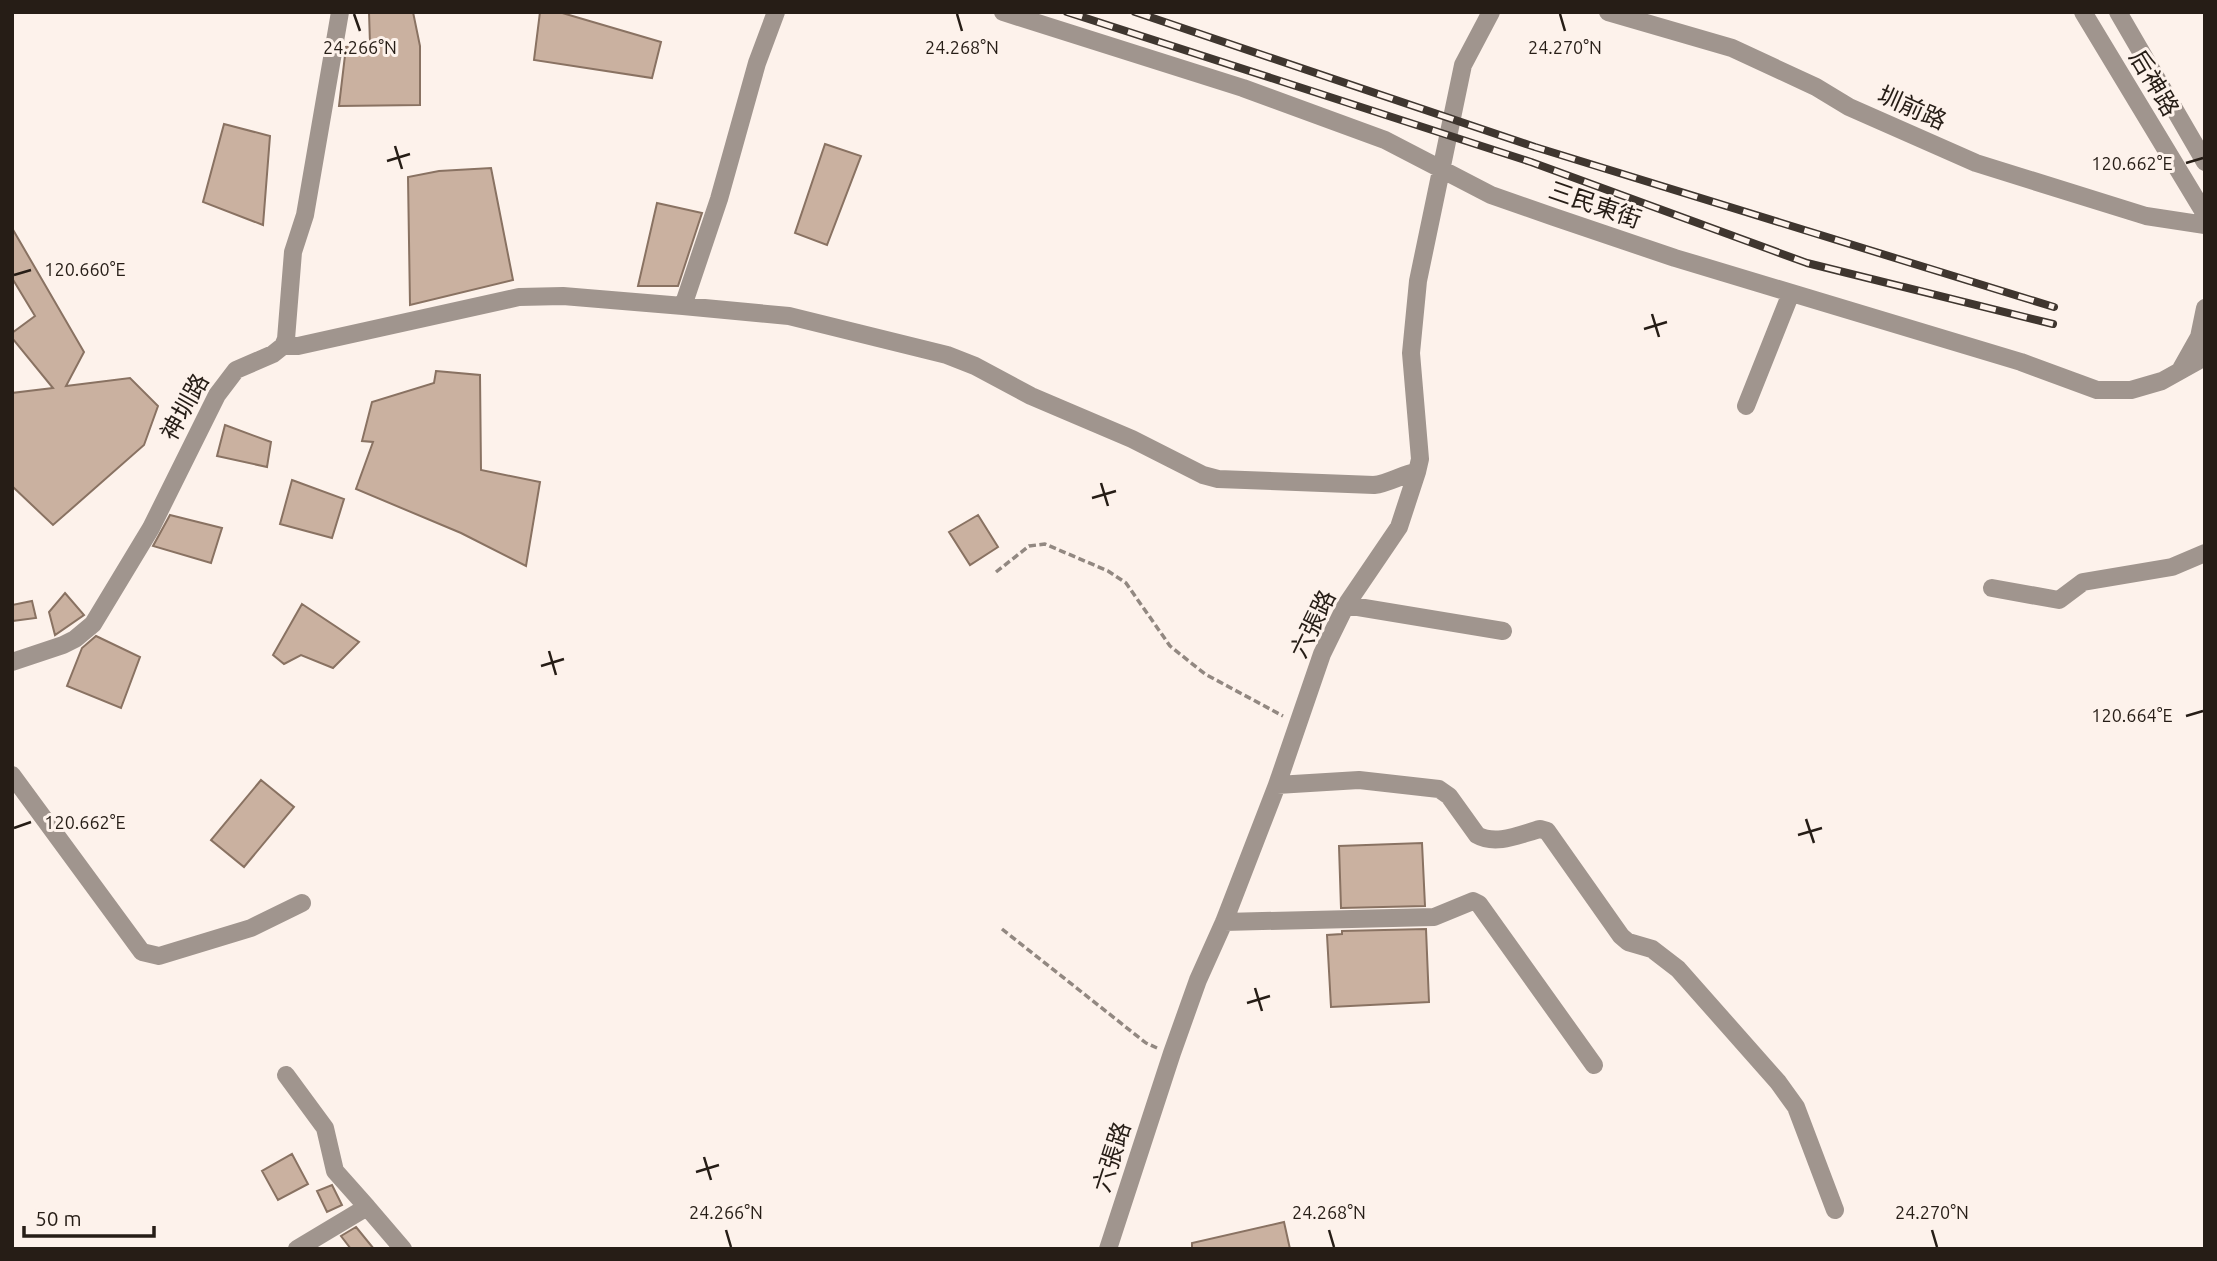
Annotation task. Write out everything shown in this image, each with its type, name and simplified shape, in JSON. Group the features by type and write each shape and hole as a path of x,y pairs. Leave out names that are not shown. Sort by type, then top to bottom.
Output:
{"street":[{"path":"340,12 305,215 293,252 286,339 283,346 298,346 519,297 563,296 789,316 947,355 975,366 1031,396 1132,439 1203,475 1218,479 1374,485 1390,482 1402,474 1418,472"},
{"path":"683,306 719,199 757,63 776,12"},
{"name":"三民東街","path":"1003,12 1243,88 1385,141 1492,195 1555,217 1675,258 2021,362 2097,390 2131,390 2162,381 2205,357"},
{"name":"六張路","path":"1108,1249 1198,980 1224,922 1322,654 1346,605 1399,527 1418,472 1420,459 1411,354 1419,281 1463,65 1491,12"},
{"name":"圳前路","path":"1608,12 1732,47 1816,87 1849,107 1976,163 2146,216 2205,226"},
{"name":"后神路","path":"2083,12 2205,214"},
{"name":"后神路","path":"2118,12 2205,162"},
{"path":"1746,406 1791,293"},
{"path":"2181,369 2199,337 2205,308"},
{"name":"神圳路","path":"12,662 63,645 93,624 151,528 216,395 236,370 273,354 283,346"},
{"path":"1992,588 2059,600 2083,582 2172,567 2205,553"},
{"path":"1346,605 1503,631"},
{"path":"12,775 94,888 147,955 159,956 251,928 302,903"},
{"path":"1276,785 1359,780 1439,789 1449,796 1482,838 1493,840 1540,829 1546,831 1620,936 1628,942 1652,949 1678,969 1778,1082 1796,1107 1835,1210"},
{"path":"1224,922 1434,917 1473,901 1479,904 1594,1065"},
{"path":"286,1075 325,1128 335,1171 404,1249"},
{"path":"297,1249 367,1207"}],"path":[{"path":"996,572 1029,546 1045,544 1108,571 1126,583 1170,646 1205,674 1298,723"},
{"path":"1002,929 1146,1043 1172,1053"}],"building":[{"path":"369,12 413,12 420,46 420,105 339,106 346,47 370,44"},
{"path":"540,12 559,12 661,42 652,78 534,60"},
{"path":"224,124 270,136 263,225 203,202"},
{"path":"825,144 861,156 827,245 795,233"},
{"path":"491,168 513,280 410,305 408,177 439,171"},
{"path":"657,203 702,213 678,286 638,286"},
{"path":"12,228 84,352 66,386 130,378 158,406 144,445 53,525 12,486 12,393 53,388 12,338 12,333 35,316 12,278"},
{"path":"436,371 480,375 481,470 540,482 526,566 461,533 356,489 373,442 362,441 372,402 434,383"},
{"path":"225,425 271,442 267,467 217,456"},
{"path":"292,480 344,499 332,538 280,524"},
{"path":"170,515 222,528 211,563 153,546"},
{"path":"978,515 998,547 970,565 949,532"},
{"path":"65,593 84,615 55,635 49,612"},
{"path":"32,601 36,618 12,621 12,605"},
{"path":"302,604 359,642 333,668 301,655 284,664 273,655"},
{"path":"96,636 140,657 121,708 67,686 82,648"},
{"path":"261,780 294,807 244,867 211,840"},
{"path":"1422,843 1425,906 1341,908 1339,846"},
{"path":"1426,929 1429,1002 1331,1007 1327,935 1342,934 1342,931"},
{"path":"292,1154 308,1184 278,1200 262,1171"},
{"path":"332,1185 342,1205 327,1212 317,1191"},
{"path":"1284,1222 1290,1249 1192,1249 1192,1243"},
{"path":"356,1227 374,1249 351,1249 341,1236"}],"railway":[{"path":"1067,12 1531,162 1807,263 2053,324"},
{"path":"1135,12 1535,147 2054,307"}]}
